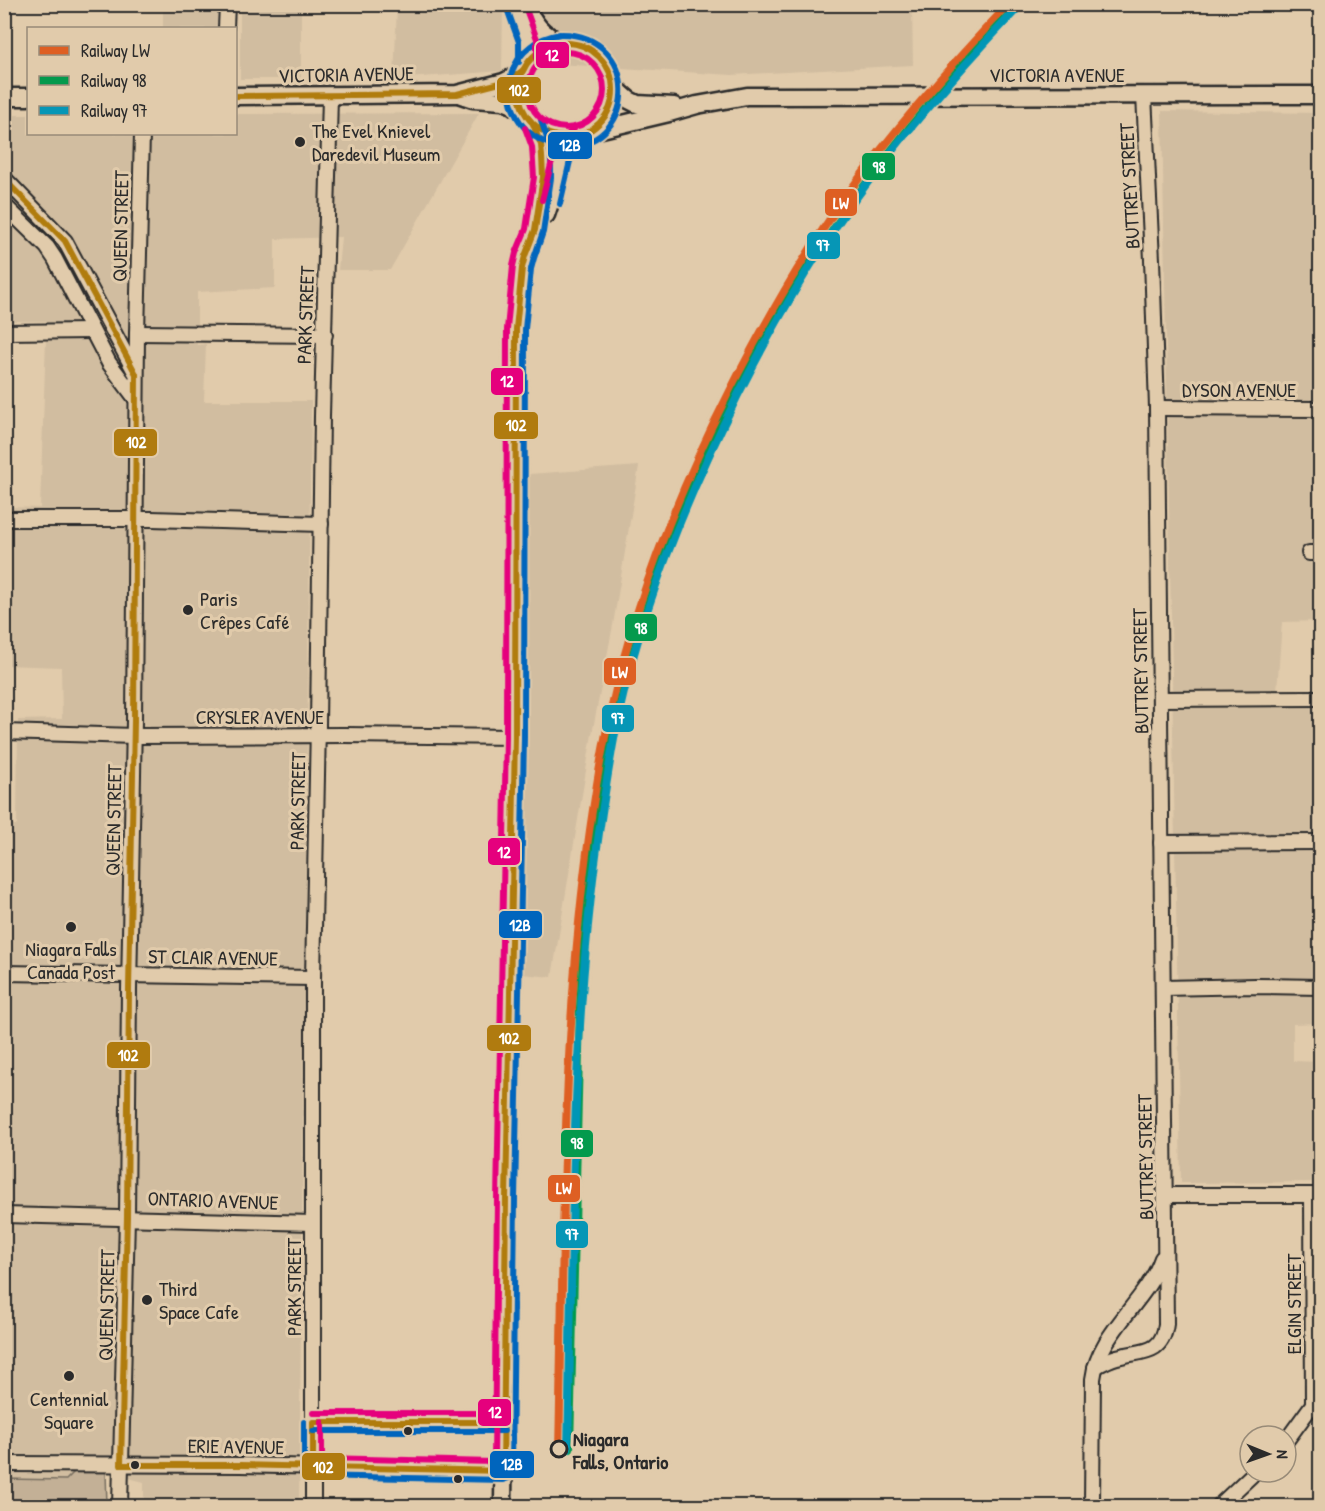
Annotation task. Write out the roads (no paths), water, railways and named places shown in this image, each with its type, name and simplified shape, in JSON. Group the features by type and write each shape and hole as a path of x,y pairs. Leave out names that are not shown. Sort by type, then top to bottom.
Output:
{"main road":[{"path":"515,4 529,46 519,81 520,103 537,133 543,153 544,177 535,231"},
{"path":"525,4 533,22 549,36 562,43"},
{"path":"503,1506 515,737 516,329 519,288 525,257 535,231 549,208 562,157 569,146 600,123 608,112 613,86 610,74 602,60 590,49 575,44 562,43 543,48 525,66"},
{"name":"VICTORIA AVENUE","path":"237,96 457,94 504,82 514,77 525,66"},
{"name":"VICTORIA AVENUE","path":"613,86 629,100 638,104 687,107"},
{"name":"VICTORIA AVENUE","path":"457,94 473,99 503,101 511,104 529,119"},
{"name":"VICTORIA AVENUE","path":"585,133 687,107 747,96 1320,95"},
{"path":"4,97 27,97"},
{"path":"529,119 543,132 555,136 568,138 585,133"}],"street":[{"path":"226,27 227,4"},
{"name":"BUTTREY STREET","path":"1095,1367 1114,1357 1151,1350 1162,1340 1166,1324 1157,408 1144,95"},
{"name":"PARK STREET","path":"313,1506 313,978 322,416 330,96"},
{"name":"QUEEN STREET","path":"120,1506 127,1217 134,736 136,374 141,135"},
{"path":"4,178 65,241 136,374"},
{"path":"4,205 47,247 109,363 136,399"},
{"path":"4,332 92,331"},
{"path":"137,333 325,335"},
{"name":"DYSON AVENUE","path":"1157,408 1320,409"},
{"path":"4,519 321,524"},
{"path":"1160,699 1320,698"},
{"name":"CRYSLER AVENUE","path":"4,732 134,736 515,737"},
{"path":"1161,843 1320,842"},
{"name":"ST CLAIR AVENUE","path":"4,973 313,978"},
{"path":"1163,988 1320,987"},
{"path":"1165,1195 1316,1195"},
{"name":"ELGIN STREET","path":"1316,1195 1318,1403"},
{"name":"ONTARIO AVENUE","path":"4,1215 313,1223"},
{"name":"BUTTREY STREET","path":"1092,1506 1095,1367 1109,1338 1156,1273 1166,1247"},
{"path":"1298,1427 1318,1403"},
{"name":"ERIE AVENUE","path":"4,1464 241,1465 503,1471"},
{"path":"1219,1506 1243,1484"}],"rail line":[{"name":"LW","path":"559,1449 563,1217 574,984 590,830 602,752 633,625 661,545 693,467 743,366 799,267 846,196 884,146 1009,4"},
{"name":"98","path":"570,1449 580,1008 586,931 594,853 613,738 633,655 647,609 662,563 698,474 740,388 797,285 842,216 889,153 939,92 1020,4"},
{"name":"97","path":"568,1449 572,1218 583,986 590,910 608,771 620,709 642,628 669,549 702,471 751,370 806,272 837,224 911,127 1016,10"}],"place":[{"name":"The Evel Knievel Daredevil Museum","path":"300,142"},
{"name":"Paris Crêpes Café","path":"188,610"},
{"name":"Niagara Falls Canada Post","path":"71,927"},
{"name":"Third Space Cafe","path":"147,1300"},
{"name":"Centennial Square","path":"69,1376"},
{"name":"Niagara Falls, Ontario","path":"559,1449"}]}
